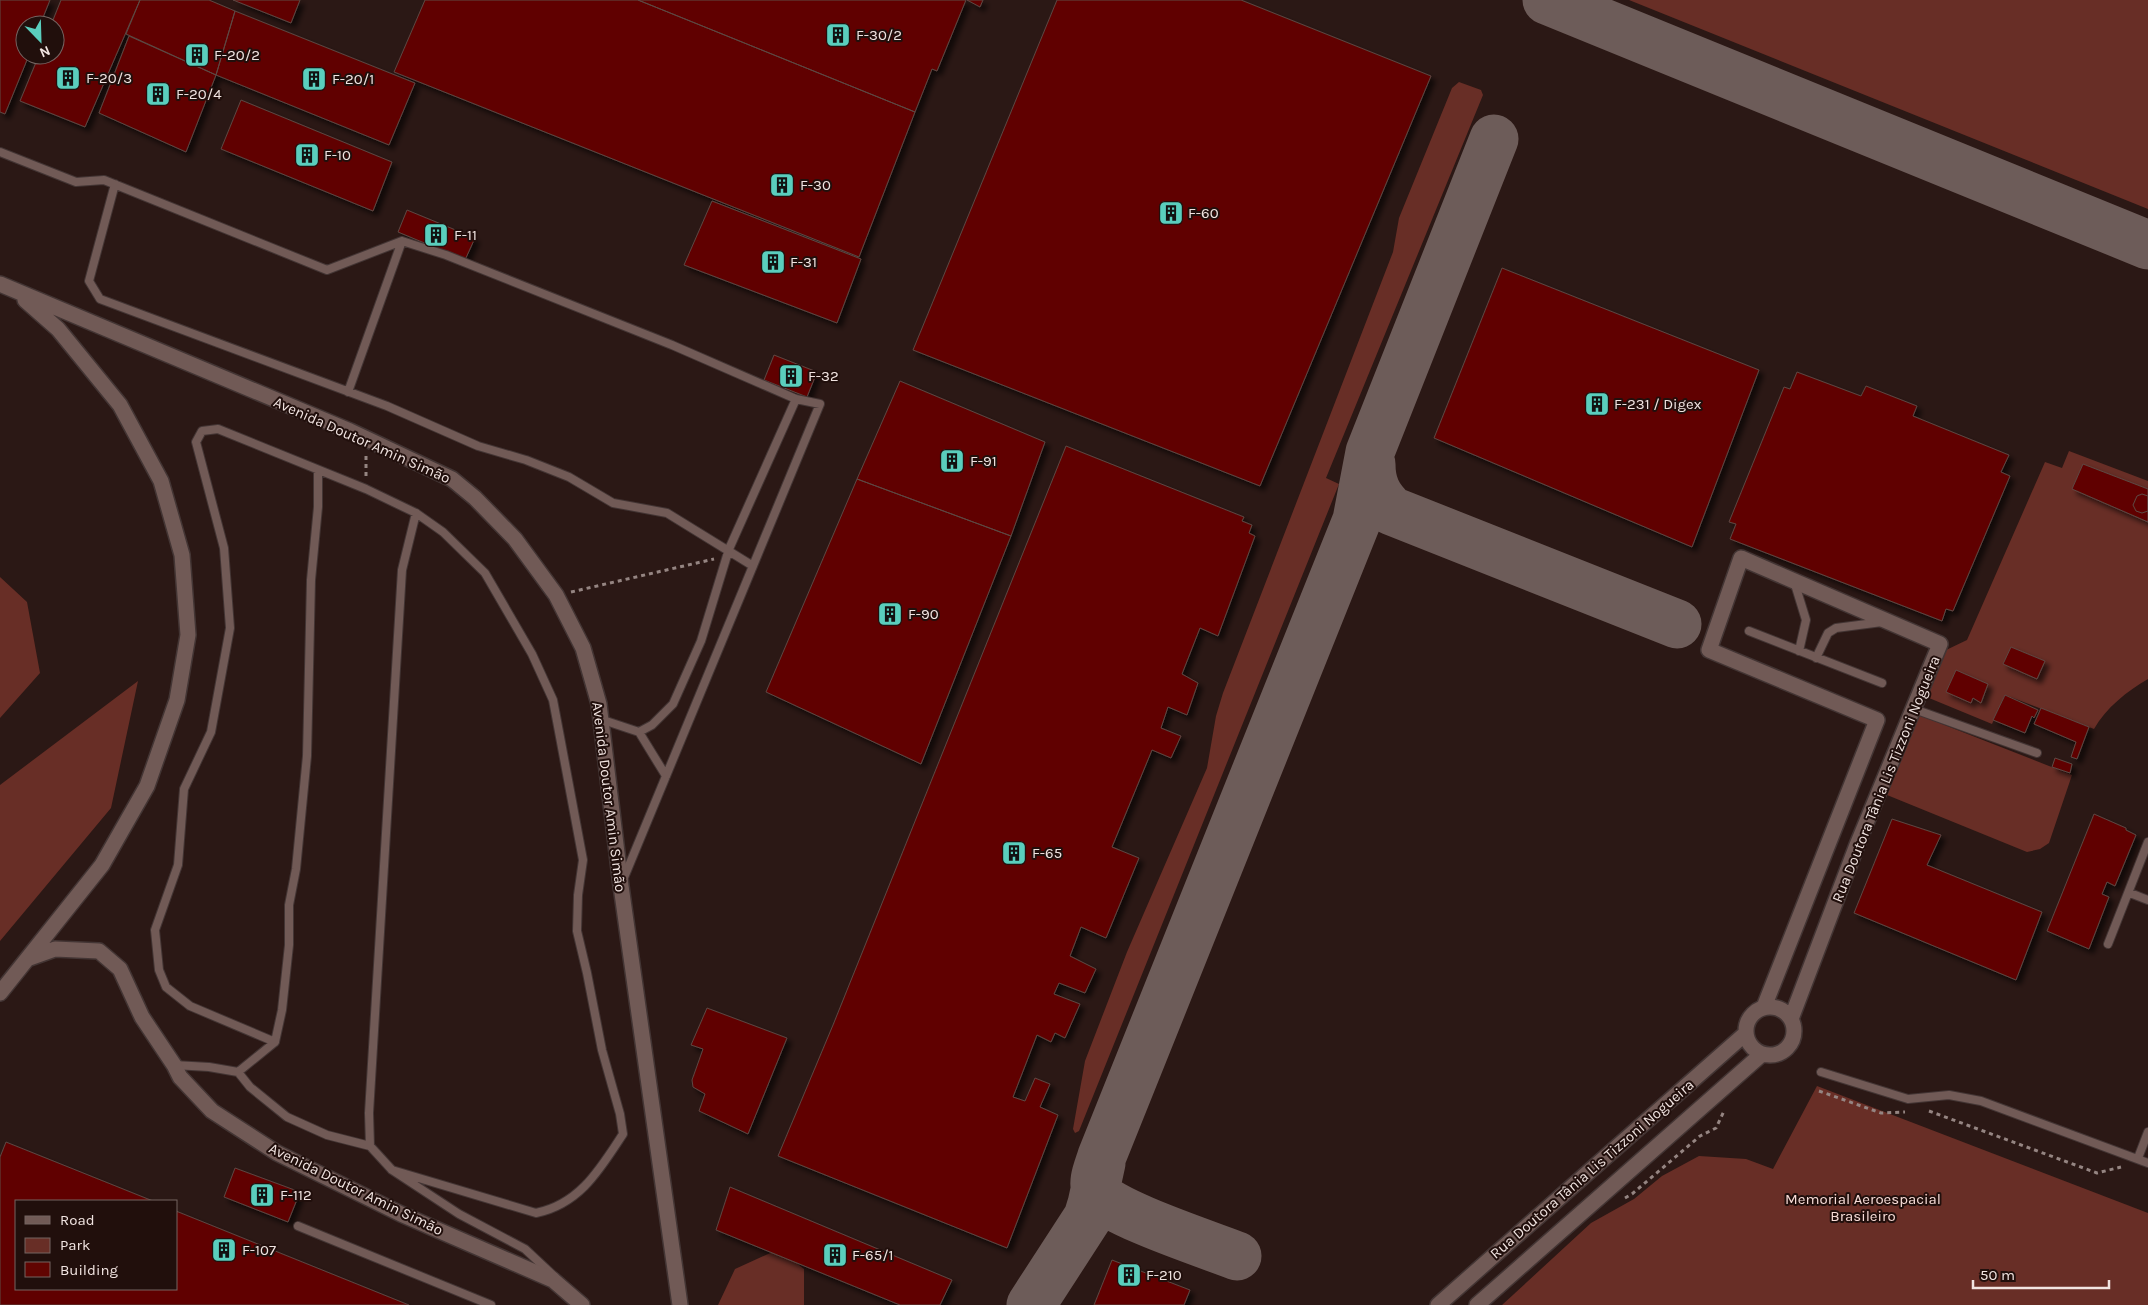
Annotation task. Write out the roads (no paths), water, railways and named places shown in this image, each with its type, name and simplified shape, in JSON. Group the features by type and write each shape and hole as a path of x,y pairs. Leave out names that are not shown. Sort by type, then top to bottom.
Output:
{"street":[{"name":"Avenida Doutor Amin Simão","path":"0,284 350,431 452,479 475,498 515,539 556,595 583,648 598,704 621,886 680,1305"},
{"name":"Avenida Doutor Amin Simão","path":"0,993 102,865 147,786 177,700 188,635 182,555 161,481 120,405 58,329 15,291"},
{"name":"Rua Doutora Tânia Lis Tizzoni Nogueira","path":"1438,1305 1745,1034 1748,1020 1752,1014 1764,1007 1877,720 1709,650 1741,558 1940,644 1858,845 1792,1019 1794,1033 1789,1046 1777,1054 1762,1054 1477,1305"},
{"name":"Avenida Doutor Amin Simão","path":"27,959 55,949 99,951 120,969 142,1017 180,1077 212,1111 277,1153 401,1214 492,1252 557,1284 582,1305"},
{"path":"1764,1007 1780,1008 1792,1019"},
{"path":"1745,1034 1751,1046 1762,1054"}],"lane":[{"path":"0,152 76,182 104,180 326,270 402,241 446,255 718,363 796,399 820,404 621,886"},
{"path":"115,184 89,282 100,300 348,392 433,425 478,446 526,460 569,477 613,503 667,513 753,566"},
{"path":"348,392 402,241"},
{"path":"639,732 652,725 673,704 701,641 728,552 796,399"},
{"path":"275,1042 190,1006 166,987 159,970 155,930 178,865 184,789 211,732 230,628 224,548 196,442 202,431 218,429 366,489 416,513 443,532 485,574 532,654 553,700 583,860 578,895 577,931 602,1050 620,1114 623,1134 601,1167 578,1194 552,1210 536,1213 392,1170"},
{"path":"238,1072 275,1042 282,1010 289,945 289,905 296,869 306,756 311,580 318,507 318,471"},
{"path":"370,1146 369,1113 402,570 416,513"},
{"path":"1794,581 1806,620 1799,651"},
{"path":"1816,658 1828,633 1836,628 1888,621"},
{"path":"1749,631 1882,683"},
{"path":"1914,709 2037,753"},
{"path":"600,719 639,732 666,776"},
{"path":"2108,944 2130,893 2148,842"},
{"path":"2130,893 2148,900"},
{"path":"174,1065 209,1067 238,1072 257,1093 287,1116 327,1135 370,1146 392,1170 459,1214 525,1249 555,1275 557,1284"},
{"path":"1821,1072 1908,1099 1949,1095 1981,1101 2143,1161 2148,1132"},
{"path":"298,1226 491,1305"}],"place":[{"name":"F-30/2","path":"838,35"},
{"name":"F-20/2","path":"197,55"},
{"name":"F-20/3","path":"68,78"},
{"name":"F-20/1","path":"314,79"},
{"name":"F-20/4","path":"158,94"},
{"name":"F-10","path":"307,155"},
{"name":"F-30","path":"782,185"},
{"name":"F-60","path":"1171,213"},
{"name":"F-11","path":"436,235"},
{"name":"F-31","path":"773,262"},
{"name":"F-32","path":"791,376"},
{"name":"F-231 / Digex","path":"1597,404"},
{"name":"F-91","path":"952,461"},
{"name":"F-90","path":"890,614"},
{"name":"F-65","path":"1014,853"},
{"name":"F-112","path":"262,1195"},
{"name":"F-107","path":"224,1250"},
{"name":"F-65/1","path":"835,1255"},
{"name":"F-210","path":"1129,1275"}],"park label":[{"name":"Memorial Aeroespacial Brasileiro","path":"1863,1208"}]}
